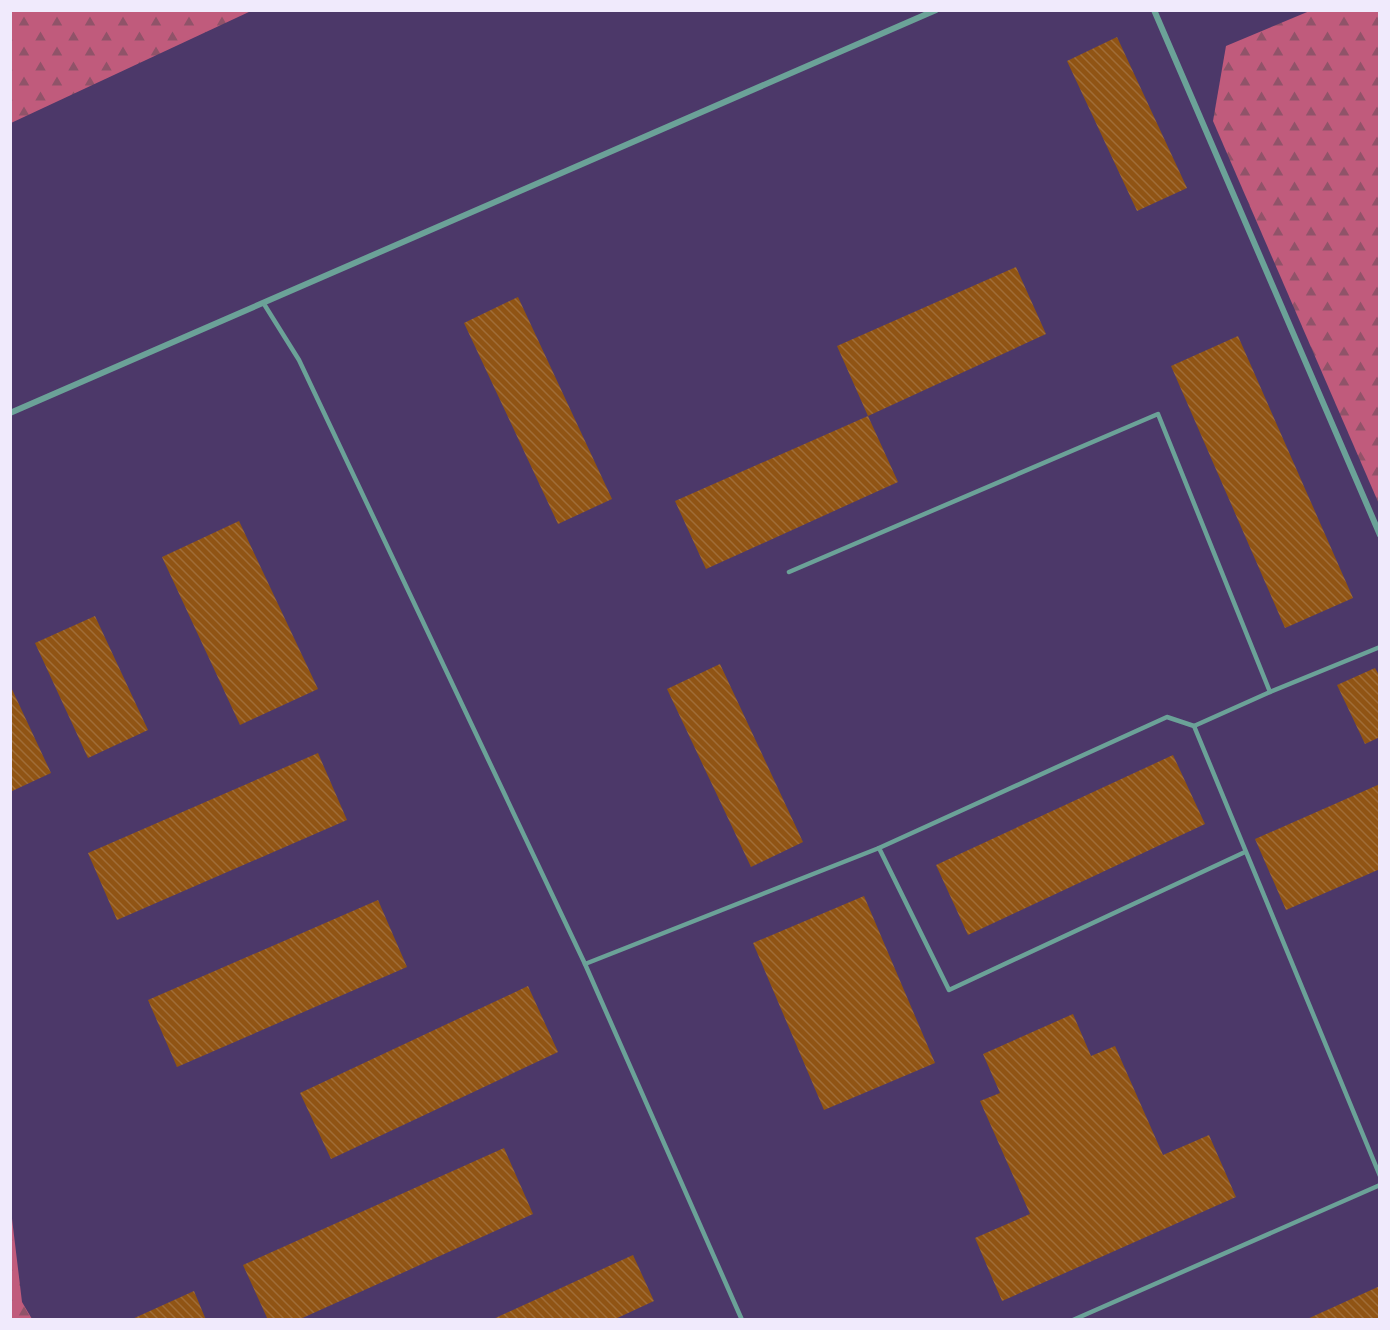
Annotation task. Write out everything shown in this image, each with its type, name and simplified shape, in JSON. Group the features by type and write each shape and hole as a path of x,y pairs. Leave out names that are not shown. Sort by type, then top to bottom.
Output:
{"street":[{"path":"10,413 936,10"},
{"path":"1154,10 1380,535"}],"lane":[{"path":"264,304 299,360 585,964 742,1320"},
{"path":"789,572 1158,414 1270,692"},
{"path":"585,964 879,848 1167,717 1194,726 1380,647"},
{"path":"1194,726 1380,1176"},
{"path":"879,848 949,990 1245,852"},
{"path":"1074,1320 1380,1185"}],"green space":[{"path":"11,10 251,10 251,11 11,123"},
{"path":"1312,10 1379,11 1379,504 1213,121 1226,46"},
{"path":"10,1202 22,1302 32,1319 11,1319"}],"building":[{"path":"1117,37 1187,188 1137,211 1067,61"},
{"path":"1016,267 1046,334 868,416 837,346"},
{"path":"518,297 612,499 558,524 464,323"},
{"path":"1238,336 1353,598 1285,628 1171,366"},
{"path":"868,416 898,482 706,569 675,501"},
{"path":"239,521 318,689 240,725 162,557"},
{"path":"95,616 148,730 88,758 35,643"},
{"path":"720,664 803,842 751,867 667,689"},
{"path":"1375,668 1380,677 1380,737 1365,744 1337,685"},
{"path":"10,685 51,773 10,792"},
{"path":"318,753 347,820 117,920 88,853"},
{"path":"1173,755 1205,824 968,935 936,865"},
{"path":"1380,784 1380,869 1286,910 1255,839"},
{"path":"864,896 935,1063 824,1110 753,943"},
{"path":"378,900 407,967 177,1067 148,1000"},
{"path":"528,986 558,1052 331,1159 300,1093"},
{"path":"1073,1014 1091,1056 1115,1046 1163,1155 1209,1135 1236,1197 1002,1301 975,1238 1030,1214 980,1101 1000,1093 983,1054"},
{"path":"504,1148 533,1214 298,1320 268,1320 243,1265"},
{"path":"633,1255 654,1301 613,1320 491,1320"},
{"path":"1380,1286 1380,1320 1305,1320"},
{"path":"194,1291 206,1320 130,1320"}]}
